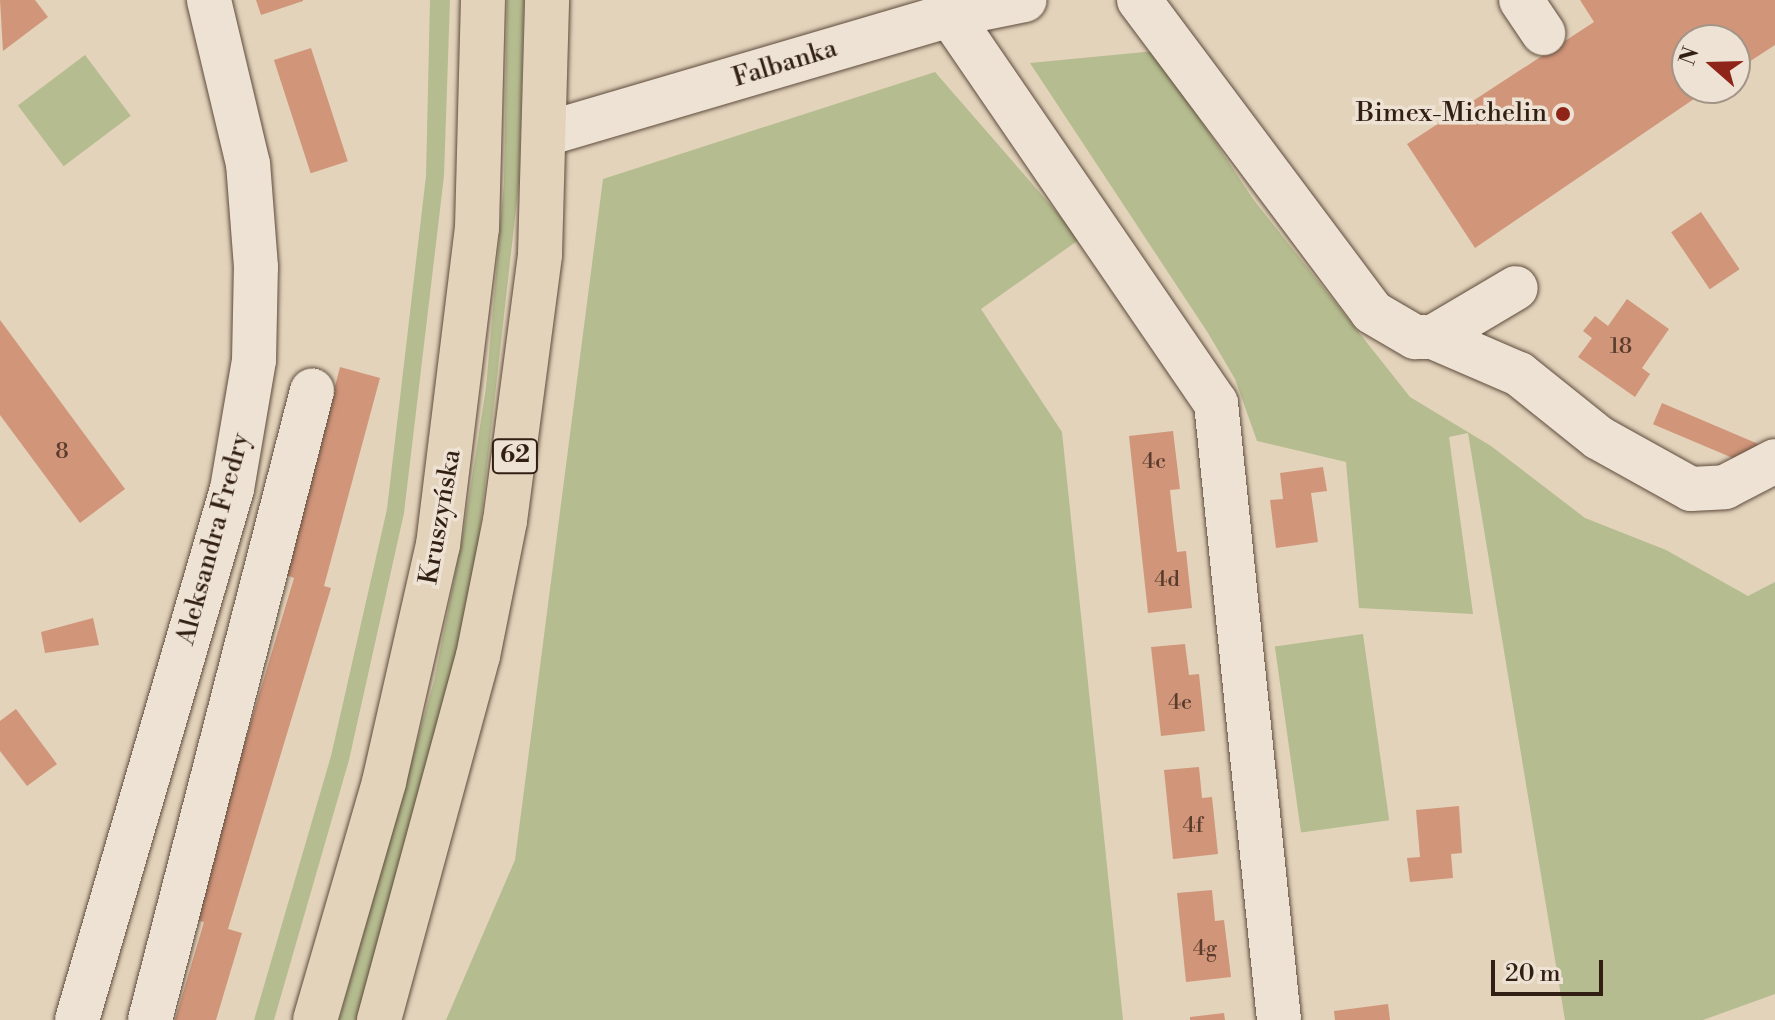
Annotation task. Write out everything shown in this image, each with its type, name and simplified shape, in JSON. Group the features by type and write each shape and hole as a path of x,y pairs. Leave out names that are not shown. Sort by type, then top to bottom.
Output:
{"main road":[{"name":"Kruszyńska","path":"315,1020 384,782 438,545 477,228 483,0"},
{"name":"62","path":"379,1020 494,583 524,400 546,134 547,0"}],"street":[{"name":"Aleksandra Fredry","path":"77,1020 232,489 254,360 256,267 248,164 209,0"},
{"name":"Falbanka","path":"546,134 950,15 1025,0"},
{"path":"1139,0 1372,312 1415,337 1433,337 1519,374 1599,438 1691,489 1725,487 1775,461"},
{"path":"950,15 1216,403 1279,1020"},
{"path":"1433,337 1516,288"},
{"path":"150,1020 312,391"},
{"path":"135,818 195,838"}],"green space":[{"path":"430,0 450,0 444,176 404,513 349,760 274,1020 254,1020 331,756 387,509 426,176"},
{"path":"507,0 524,0 519,182 479,538 451,685 356,1020 339,1020 434,681 463,535 486,388 504,183"},
{"path":"1155,51 1253,199 1410,397 1491,446 1585,518 1666,550 1748,596 1775,582 1775,994 1703,1020 1565,1020 1468,433 1449,437 1473,614 1359,608 1346,462 1257,441 1235,379 1208,333 1030,63"},
{"path":"85,55 131,116 64,166 18,106"},
{"path":"935,72 1080,239 981,309 1062,432 1123,1020 446,1020 515,860 603,179"},
{"path":"1363,634 1389,820 1301,833 1275,646"}],"building":[{"path":"0,0 35,0 48,17 3,51"},
{"path":"256,0 303,0 303,1 261,15"},
{"name":"Bimex-Michelin","path":"1580,0 1775,0 1775,45 1751,61 1751,24 1671,24 1671,104 1686,104 1475,248 1407,144 1594,22"},
{"path":"311,48 348,161 311,173 274,60"},
{"path":"1701,212 1740,269 1710,289 1671,232"},
{"path":"1627,299 1669,329 1642,368 1650,374 1635,397 1578,357 1592,338 1583,331 1595,316 1608,326"},
{"path":"0,320 125,489 80,523 0,415"},
{"path":"340,367 380,378 324,586 331,588 228,929 242,933 216,1020 175,1020 204,922 192,919 294,578 286,575"},
{"path":"1662,403 1758,444 1749,465 1653,424"},
{"path":"1173,431 1180,489 1170,490 1173,519 1177,552 1186,551 1192,608 1148,613 1129,436"},
{"path":"1323,467 1327,491 1311,493 1318,542 1276,548 1270,500 1283,499 1280,473"},
{"path":"93,618 99,645 45,653 41,632"},
{"path":"1185,644 1189,675 1199,674 1205,731 1161,736 1151,647"},
{"path":"16,709 57,764 27,786 0,751 0,721"},
{"path":"1199,767 1202,798 1212,797 1218,854 1173,859 1164,770"},
{"path":"1459,806 1462,853 1451,854 1453,878 1410,882 1407,858 1420,857 1416,810"},
{"path":"1212,890 1215,921 1224,920 1231,977 1186,982 1177,893"},
{"path":"1388,1004 1390,1020 1335,1020 1334,1011"},
{"path":"1224,1013 1225,1020 1190,1020 1190,1017"}],"place":[{"name":"Bimex-Michelin","path":"1563,114"}]}
